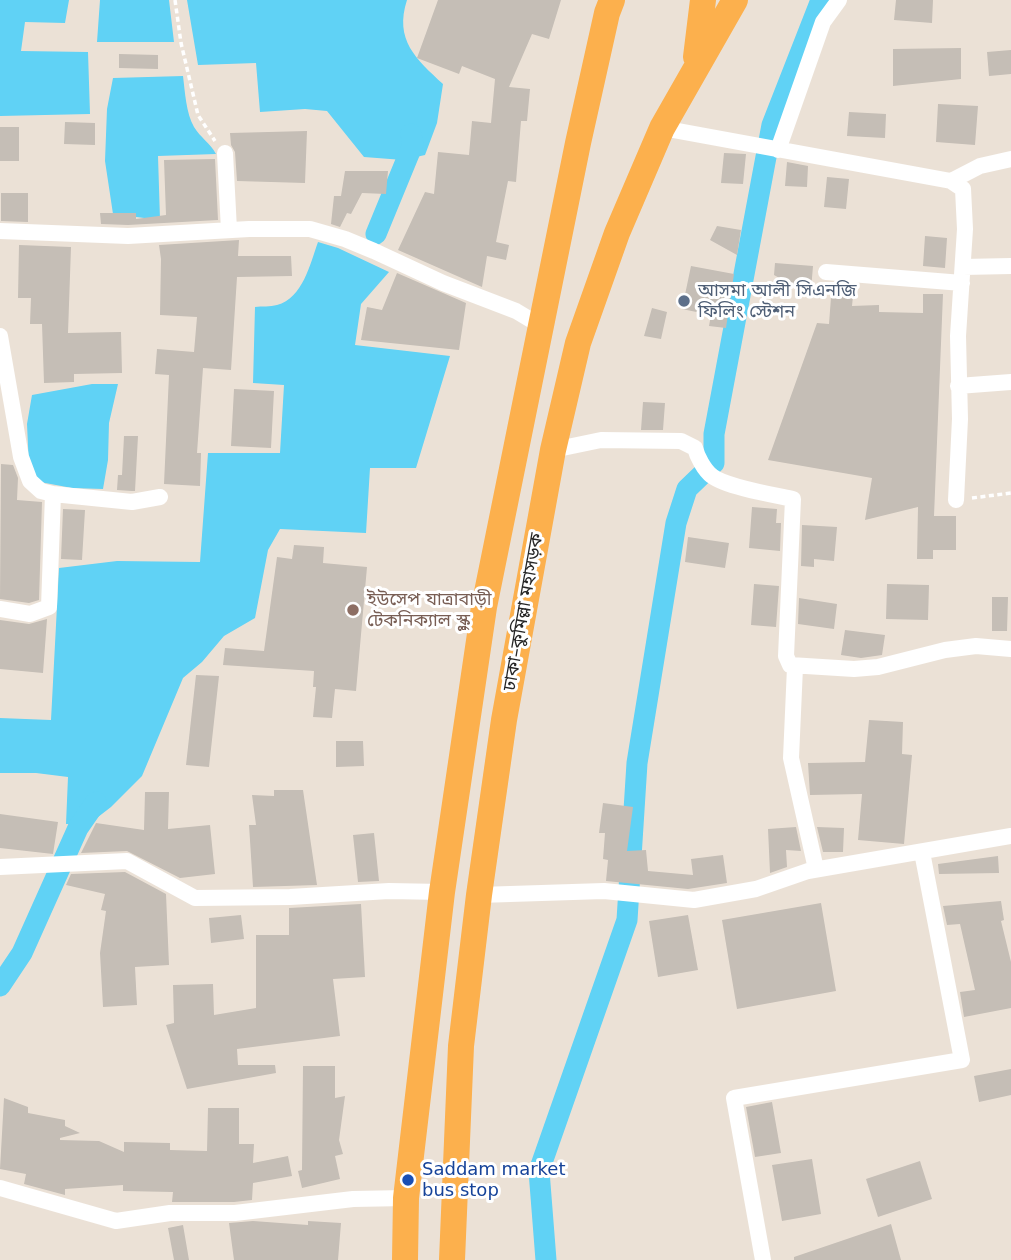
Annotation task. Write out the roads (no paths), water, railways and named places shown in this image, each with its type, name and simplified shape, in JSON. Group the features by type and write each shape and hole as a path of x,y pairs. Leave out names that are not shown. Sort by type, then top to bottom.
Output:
{"highway":[{"path":"405,1260 406,1199 442,892 484,607 578,143 612,0"},
{"path":"693,73 703,0"},
{"name":"ঢাকা–কুমিল্লা মহাসড়ক","path":"452,1260 461,1046 479,895 504,720 553,450 578,343 617,233 662,128 735,0"}],"street":[{"path":"778,150 823,22 839,0"},
{"path":"662,128 951,181 963,189 963,275 958,337 960,419 956,500"},
{"path":"225,153 229,230"},
{"path":"951,181 981,166 1011,159"},
{"path":"0,231 128,236 229,230 310,229 345,239 443,283 516,311 541,326"},
{"path":"826,272 963,275 1011,266"},
{"path":"0,336 21,457 30,481 41,491 53,494 132,502 160,497"},
{"path":"958,386 1011,383"},
{"path":"553,450 601,440 681,441 695,448 712,476 735,485 793,499 786,656 790,665 854,669 878,667 945,649 976,646 1011,649"},
{"path":"0,609 30,614 49,607 53,494"},
{"path":"795,667 791,758 816,869"},
{"path":"479,895 604,891 694,900 756,889 816,869 1011,836"},
{"path":"763,1260 734,1098 962,1060 922,852"},
{"path":"8,867 127,861 195,898 290,897 389,891 442,892"},
{"path":"0,1188 116,1221 170,1213 235,1213 353,1199 406,1199"}],"water":[{"path":"0,0 69,0 65,23 25,22 21,51 88,52 90,114 0,116"},
{"path":"100,0 169,0 174,42 97,42"},
{"path":"187,0 407,0 403,26 410,48 443,84 437,123 425,155 403,160 364,157 327,111 305,109 260,112 256,63 198,65"},
{"path":"183,76 191,121 216,154 158,156 160,220 113,214 105,161 107,109 113,78"},
{"path":"318,242 338,248 389,272 361,304 355,345 450,356 416,468 370,468 366,533 280,529 268,550 255,618 224,636 202,662 183,678 142,776 111,807 89,824 66,824 68,777 36,773 0,773 0,718 51,720 59,568 117,561 200,562 208,453 280,453 284,385 253,383 255,307 277,305 293,295 304,279"},
{"path":"92,384 118,384 109,423 108,460 103,489 72,488 40,482 29,467 27,424 32,395"}],"waterway":[{"path":"546,1260 539,1171 627,920 637,763 676,523 687,489 714,463 714,434 772,125 821,0"},
{"path":"376,234 413,144 411,134"},
{"path":"0,986 22,953 78,828 96,802"}],"place":[{"name":"আসমা আলী সিএনজি ফিলিং স্টেশন","path":"684,301"},
{"name":"ইউসেপ যাত্রাবাড়ী টেকনিক্যাল স্কুল","path":"353,610"},
{"name":"Saddam market bus stop","path":"408,1180"}]}
